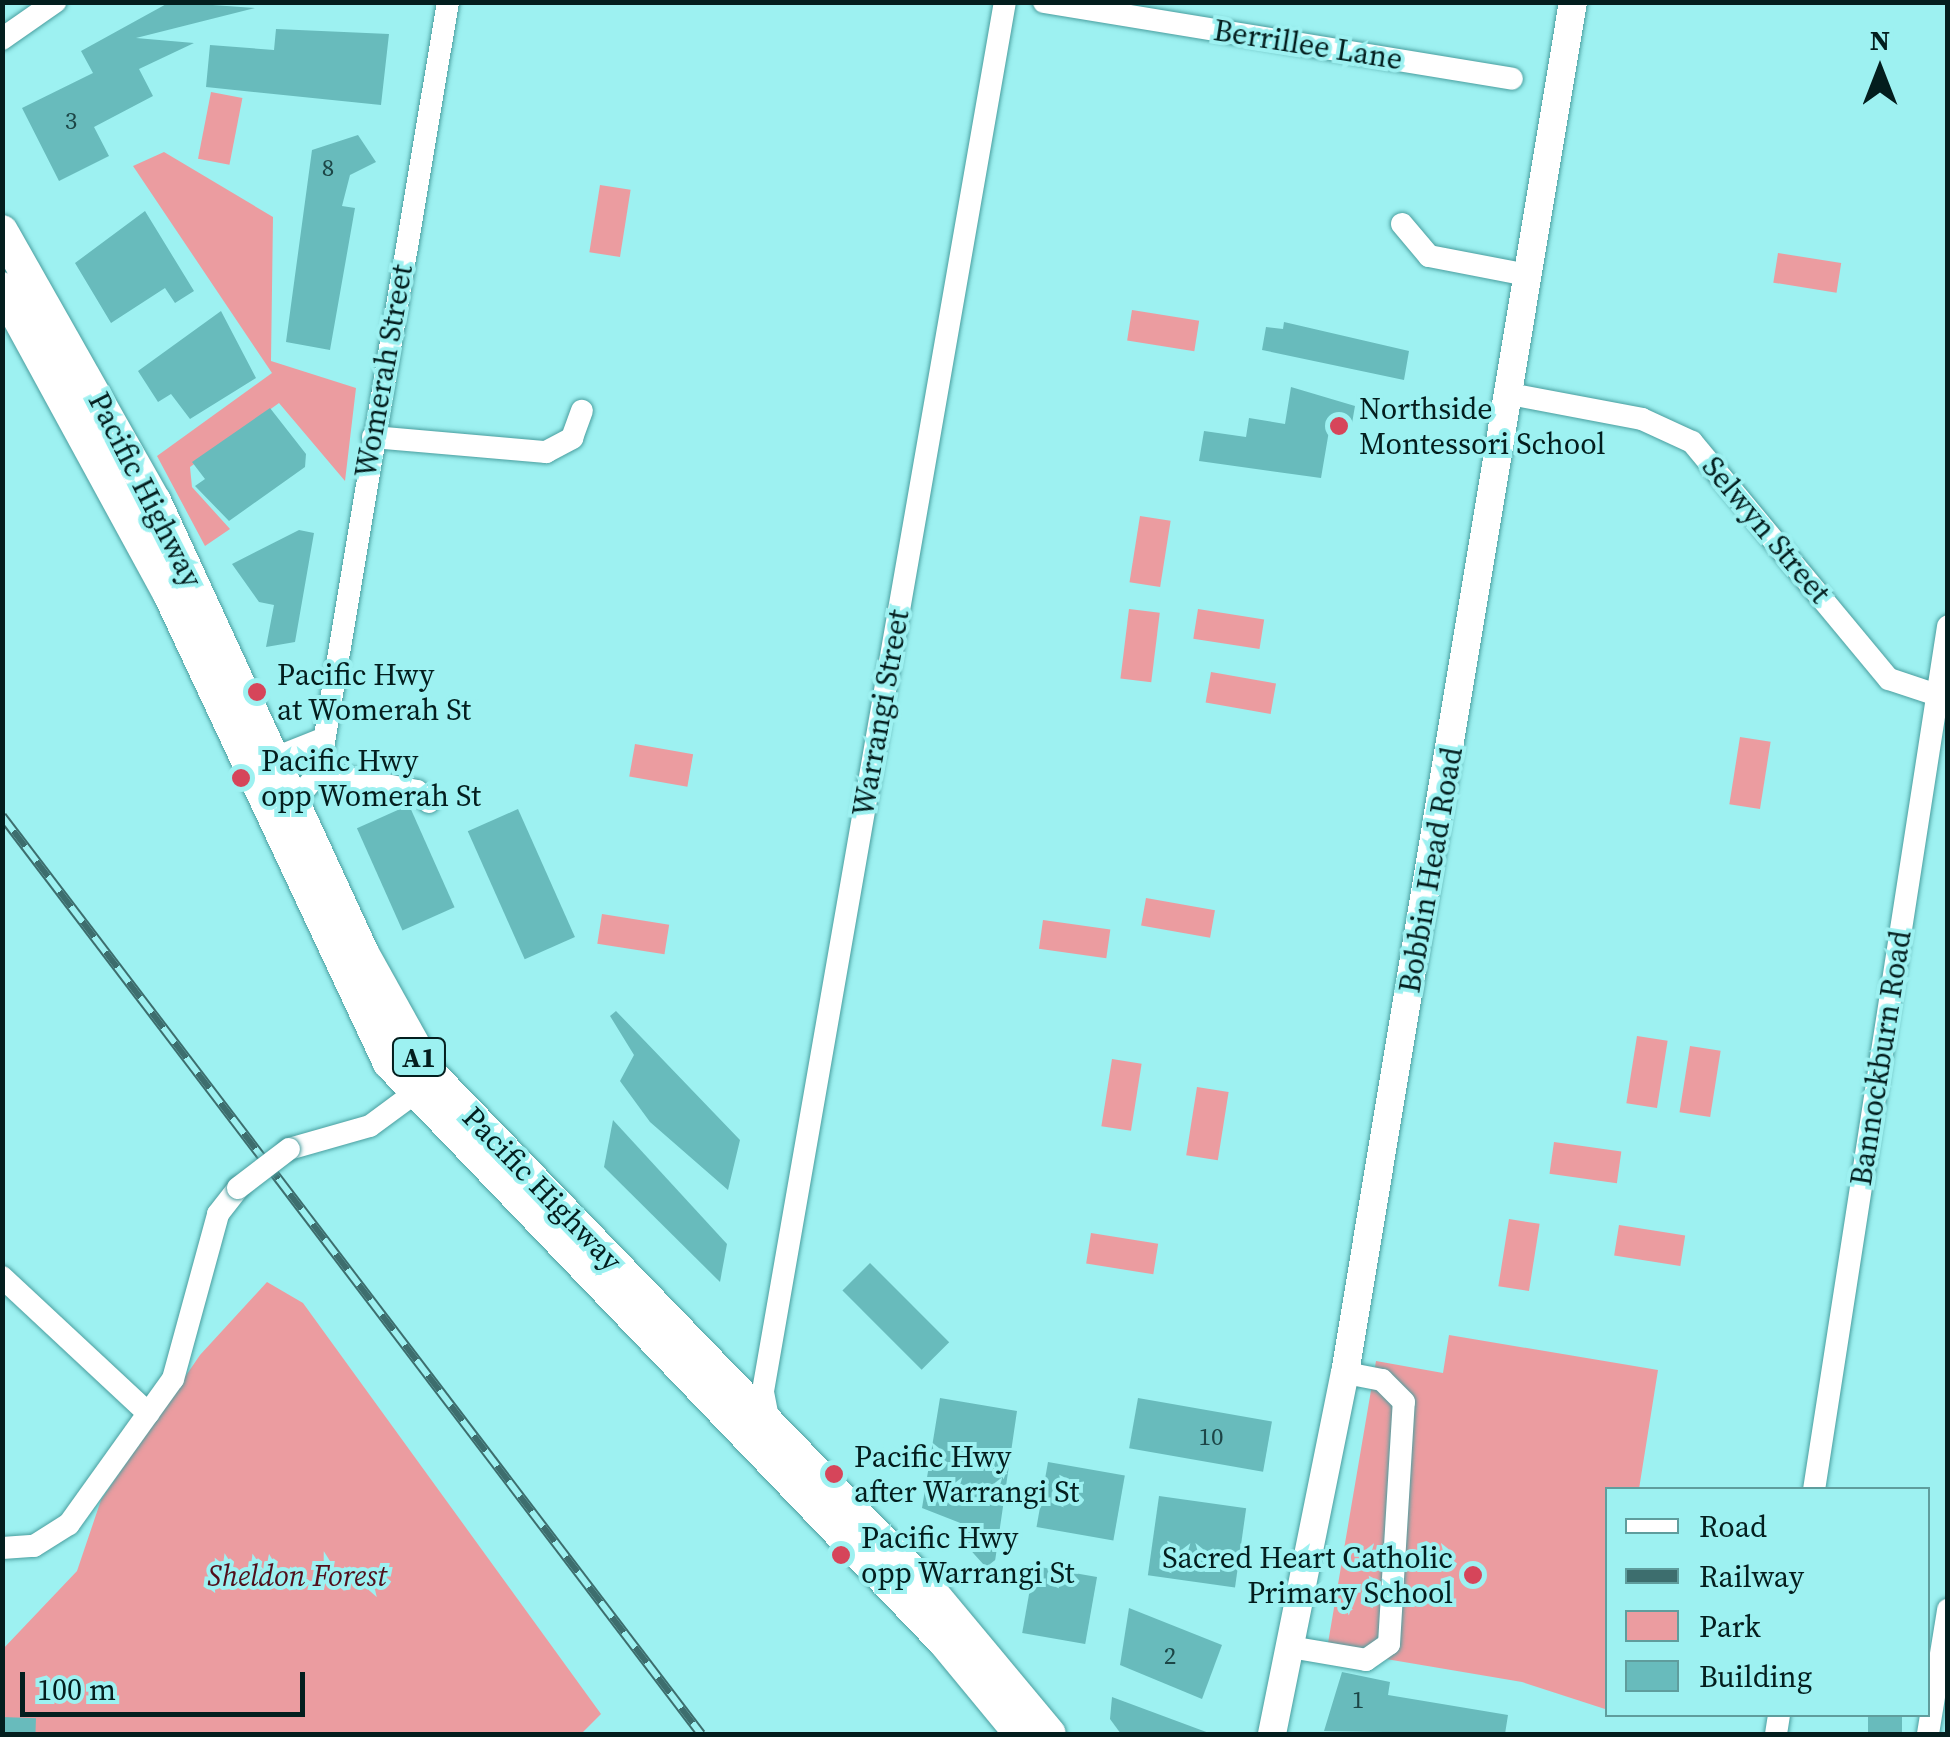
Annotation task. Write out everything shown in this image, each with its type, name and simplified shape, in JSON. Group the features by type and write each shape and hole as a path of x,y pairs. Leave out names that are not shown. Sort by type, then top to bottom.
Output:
{"highway":[{"name":"Pacific Highway","path":"2,231 155,500 294,802 429,1072 965,1627 1050,1734"},
{"name":"Pacific Highway","path":"2,288 130,516 259,780 336,965 412,1095 932,1630 1020,1734"}],"main road":[{"name":"Bobbin Head Road","path":"1272,1734 1296,1648 1345,1373 1573,2"}],"street":[{"path":"2,40 55,2"},
{"name":"Womerah Street","path":"319,772 320,740 448,2"},
{"name":"Warrangi Street","path":"769,1423 763,1390 1005,2"},
{"name":"Berrillee Lane","path":"1044,2 1512,79"},
{"path":"1402,224 1428,256 1528,274"},
{"name":"Selwyn Street","path":"1510,394 1642,418 1692,442 1889,679 1938,695"},
{"path":"373,437 546,452 572,438 582,411"},
{"name":"Bannockburn Road","path":"1815,1487 1938,747 1938,695 1948,626"},
{"path":"275,758 320,740"},
{"path":"294,802 319,772 416,791 429,802"},
{"path":"2,1548 34,1546 69,1524 173,1378 218,1214 238,1188 289,1150 370,1126 412,1095"},
{"path":"2,1277 148,1413"},
{"path":"1296,1648 1366,1660 1389,1644 1404,1402 1382,1380 1345,1373"},
{"path":"1928,1734 1948,1610"}],"green space":[{"path":"211,92 242,98 229,165 198,159"},
{"path":"164,152 273,217 271,361 356,388 345,481 279,403 190,467 192,487 230,529 205,546 157,456 272,373 133,166"},
{"path":"600,185 631,190 620,257 589,252"},
{"path":"1778,253 1841,263 1837,293 1773,283"},
{"path":"1132,310 1199,321 1194,351 1127,341"},
{"path":"1140,516 1171,521 1160,587 1130,582"},
{"path":"1129,609 1160,613 1151,682 1120,678"},
{"path":"1198,609 1264,619 1259,649 1193,639"},
{"path":"1211,672 1276,683 1271,714 1206,703"},
{"path":"1740,737 1771,742 1760,809 1729,804"},
{"path":"635,744 693,754 687,787 629,776"},
{"path":"1146,898 1215,910 1210,938 1141,926"},
{"path":"602,914 669,925 664,954 597,944"},
{"path":"1043,920 1110,929 1106,958 1039,949"},
{"path":"1637,1036 1668,1041 1657,1108 1626,1103"},
{"path":"1690,1046 1721,1051 1710,1117 1680,1112"},
{"path":"1112,1059 1142,1064 1131,1131 1101,1126"},
{"path":"1197,1087 1229,1092 1218,1160 1186,1155"},
{"path":"1554,1142 1621,1151 1617,1183 1550,1174"},
{"path":"1509,1219 1540,1224 1529,1291 1498,1286"},
{"path":"1619,1225 1685,1235 1680,1266 1614,1256"},
{"path":"1091,1233 1158,1244 1153,1274 1086,1264"},
{"name":"Sheldon Forest","path":"267,1282 303,1303 601,1714 581,1734 3,1734 2,1650 77,1571 101,1500 200,1355"},
{"name":"Sacred Heart Catholic Primary School","path":"1449,1335 1658,1370 1639,1487 1605,1487 1605,1709 1522,1682 1327,1649 1376,1361 1443,1373"}],"building":[{"path":"170,2 255,8 136,38 194,43 139,69 153,96 94,127 109,156 59,181 22,108 93,73 81,51"},
{"path":"276,29 389,34 381,105 206,87 210,45 274,50"},
{"path":"358,135 376,162 350,175 342,206 355,208 330,350 286,342 312,150"},
{"path":"145,211 194,291 175,303 165,288 111,323 75,263"},
{"path":"221,311 256,378 190,419 171,394 158,402 138,371"},
{"path":"1284,322 1409,351 1404,380 1262,350 1266,327 1283,329"},
{"path":"1291,387 1355,406 1351,429 1330,425 1321,478 1199,461 1204,431 1246,437 1249,418 1285,424"},
{"path":"270,408 306,454 305,467 229,521 195,486 205,479 192,462"},
{"path":"299,530 314,533 295,642 266,647 274,605 259,602 232,564"},
{"path":"409,805 455,907 402,931 357,828"},
{"path":"518,809 575,937 525,959 468,831"},
{"path":"616,1011 740,1140 728,1190 650,1122 620,1081 634,1055 610,1016"},
{"path":"613,1120 727,1244 720,1282 604,1167"},
{"path":"870,1263 949,1342 922,1370 842,1291"},
{"path":"940,1398 1017,1411 993,1575 965,1544 968,1526 922,1508"},
{"path":"1138,1398 1272,1422 1263,1472 1129,1448"},
{"path":"1048,1462 1125,1476 1113,1541 1037,1527"},
{"path":"1159,1496 1246,1508 1235,1587 1148,1575"},
{"path":"1034,1566 1097,1577 1085,1644 1022,1633"},
{"path":"1129,1608 1222,1645 1202,1699 1120,1665"},
{"path":"1342,1672 1390,1682 1388,1695 1508,1715 1505,1734 1324,1731"},
{"path":"1112,1697 1209,1734 1121,1734 1110,1719"},
{"path":"2,1717 36,1718 35,1734 2,1734"},
{"path":"1868,1717 1902,1717 1902,1734 1868,1734"}],"railway":[{"path":"2,816 701,1734"}],"place":[{"name":"Northside Montessori School","path":"1339,426"},
{"name":"Pacific Hwy at Womerah St","path":"257,692"},
{"name":"Pacific Hwy opp Womerah St","path":"241,778"},
{"name":"Pacific Hwy after Warrangi St","path":"834,1474"},
{"name":"Pacific Hwy opp Warrangi St","path":"841,1555"},
{"name":"Sacred Heart Catholic Primary School","path":"1473,1575"}]}
